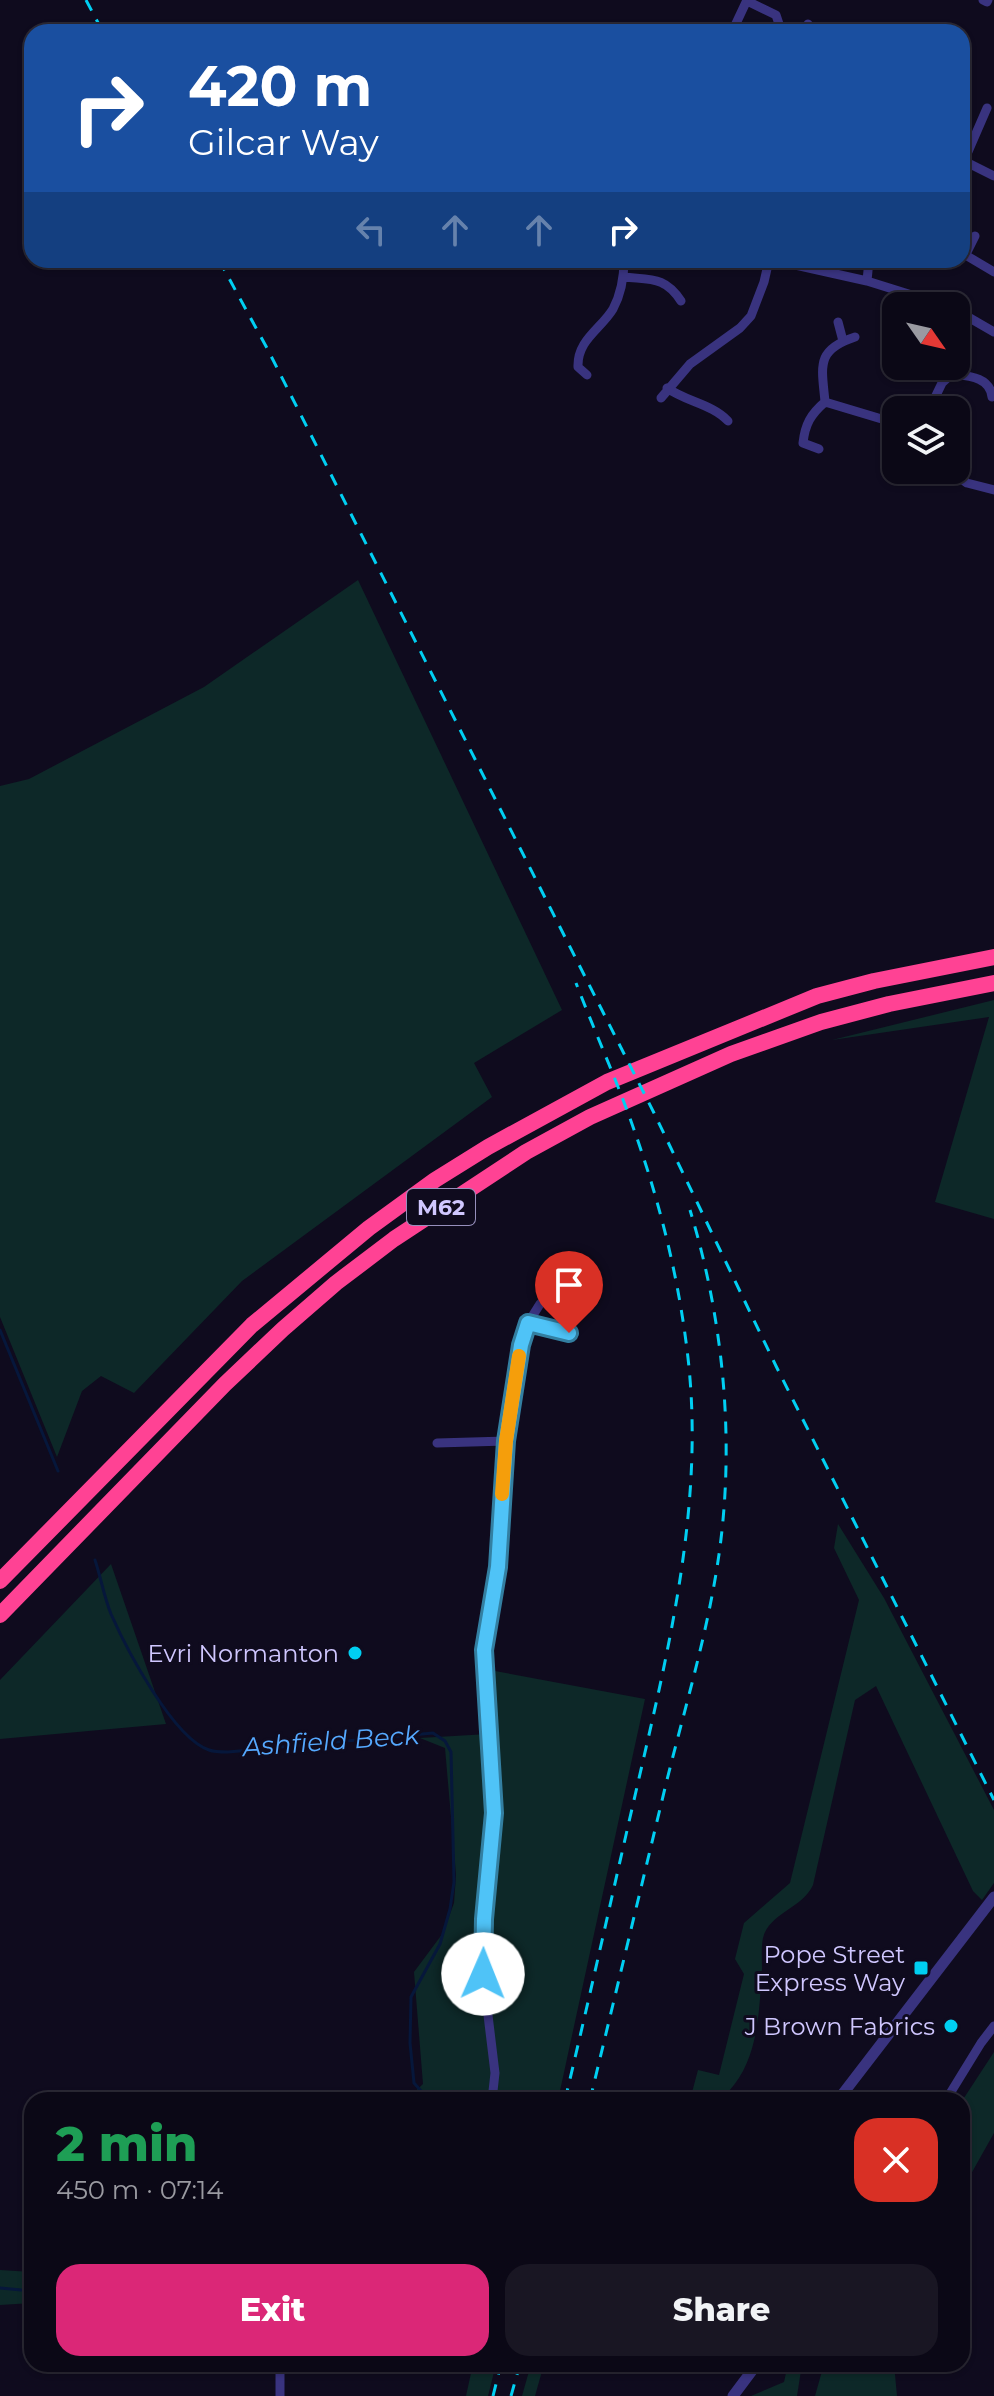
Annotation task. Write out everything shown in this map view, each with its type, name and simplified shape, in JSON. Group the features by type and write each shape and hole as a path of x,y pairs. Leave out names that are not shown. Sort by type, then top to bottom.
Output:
{"highway":[{"name":"M62","path":"0,1581 252,1325 369,1228 475,1155 607,1082 817,996 946,965 994,957"},
{"name":"M62","path":"0,1615 148,1462 283,1329 394,1239 526,1152 590,1117 731,1054 821,1022 889,1004 994,983"}],"street":[{"path":"736,24 747,1 776,15 779,24"},
{"path":"970,146 987,108"},
{"path":"970,164 994,176"},
{"path":"970,244 975,236"},
{"path":"970,257 994,272"},
{"path":"587,375 574,367 587,337 612,310 624,277 624,268"},
{"path":"661,398 690,364 740,328 751,316 768,268"},
{"path":"808,268 902,292"},
{"path":"867,281 868,268"},
{"path":"624,277 664,283 673,289 681,301"},
{"path":"970,318 994,332"},
{"path":"838,322 843,341"},
{"path":"825,402 821,367 831,348 855,337"},
{"path":"970,377 992,390"},
{"path":"667,388 686,400 709,406 728,421"},
{"path":"825,402 882,419"},
{"path":"819,449 803,443 804,435 810,415 825,402"},
{"path":"970,484 994,490"},
{"path":"493,2092 495,2073 484,2000 483,1947 494,1813 484,1660 498,1567 506,1441 521,1345 528,1323 540,1304 560,1284"},
{"path":"528,1323 569,1333"},
{"path":"437,1443 506,1441"},
{"path":"844,2092 994,1897"},
{"path":"951,2092 994,2026"},
{"path":"280,2372 280,2396"},
{"path":"733,2396 751,2372"}],"green space":[{"path":"358,580 562,1010 474,1063 492,1097 242,1281 134,1393 101,1376 82,1391 57,1457 0,1317 0,786 29,779 204,687"},
{"path":"994,1000 994,1219 935,1202 989,1017 832,1040"},
{"path":"838,1524 884,1598 994,1810 994,1883 982,1900 973,1891 876,1686 855,1700 813,1885 802,1899 766,1929 756,2033 746,2064 729,2091 692,2092 698,2070 719,2075 744,1974 735,1959 744,1923 790,1883 859,1600 834,1548"},
{"path":"111,1564 166,1724 0,1739 0,1680"},
{"path":"484,1669 645,1699 560,2092 414,2092 423,2084 414,1972 443,1933 454,1903 456,1875 445,1748 420,1738 488,1734"},
{"path":"994,2052 994,2133 970,2176 970,2092"},
{"path":"0,2270 24,2272 24,2304 0,2305"},
{"path":"471,2372 494,2372 488,2396 466,2396"},
{"path":"529,2372 542,2372 535,2396 522,2396"},
{"path":"786,2372 801,2372 797,2396 751,2396 784,2382"},
{"path":"822,2372 895,2372 897,2396 815,2396"}],"waterway":[{"name":"Ashfield Beck","path":"0,1330 58,1471"},
{"name":"Ashfield Beck","path":"95,1560 111,1614 139,1669 166,1711 195,1742 209,1750 228,1752 433,1733 445,1741 451,1752 454,1882 440,1944 411,1997 410,2043 414,2083 422,2092"},
{"path":"0,2288 24,2290"}],"railway":[{"path":"86,0 99,24"},
{"path":"223,268 268,350 654,1113 776,1366 994,1800"},
{"path":"567,2092 670,1636 687,1525 692,1414 688,1358 667,1239 632,1124 576,983"},
{"path":"592,2092 704,1633 721,1539 726,1456 722,1373 710,1290 690,1210"},
{"path":"493,2396 499,2372"},
{"path":"511,2396 518,2372"}],"slow traffic":[{"path":"502,1494 506,1441 519,1356"}],"place":[{"name":"Evri Normanton","path":"355,1653"},
{"name":"Pope Street Express Way","path":"921,1968"},
{"name":"J Brown Fabrics","path":"951,2026"}],"route":[{"path":"483,1974 484,1919 494,1813 484,1650 498,1567 506,1441 521,1345 528,1323 569,1333"}]}
